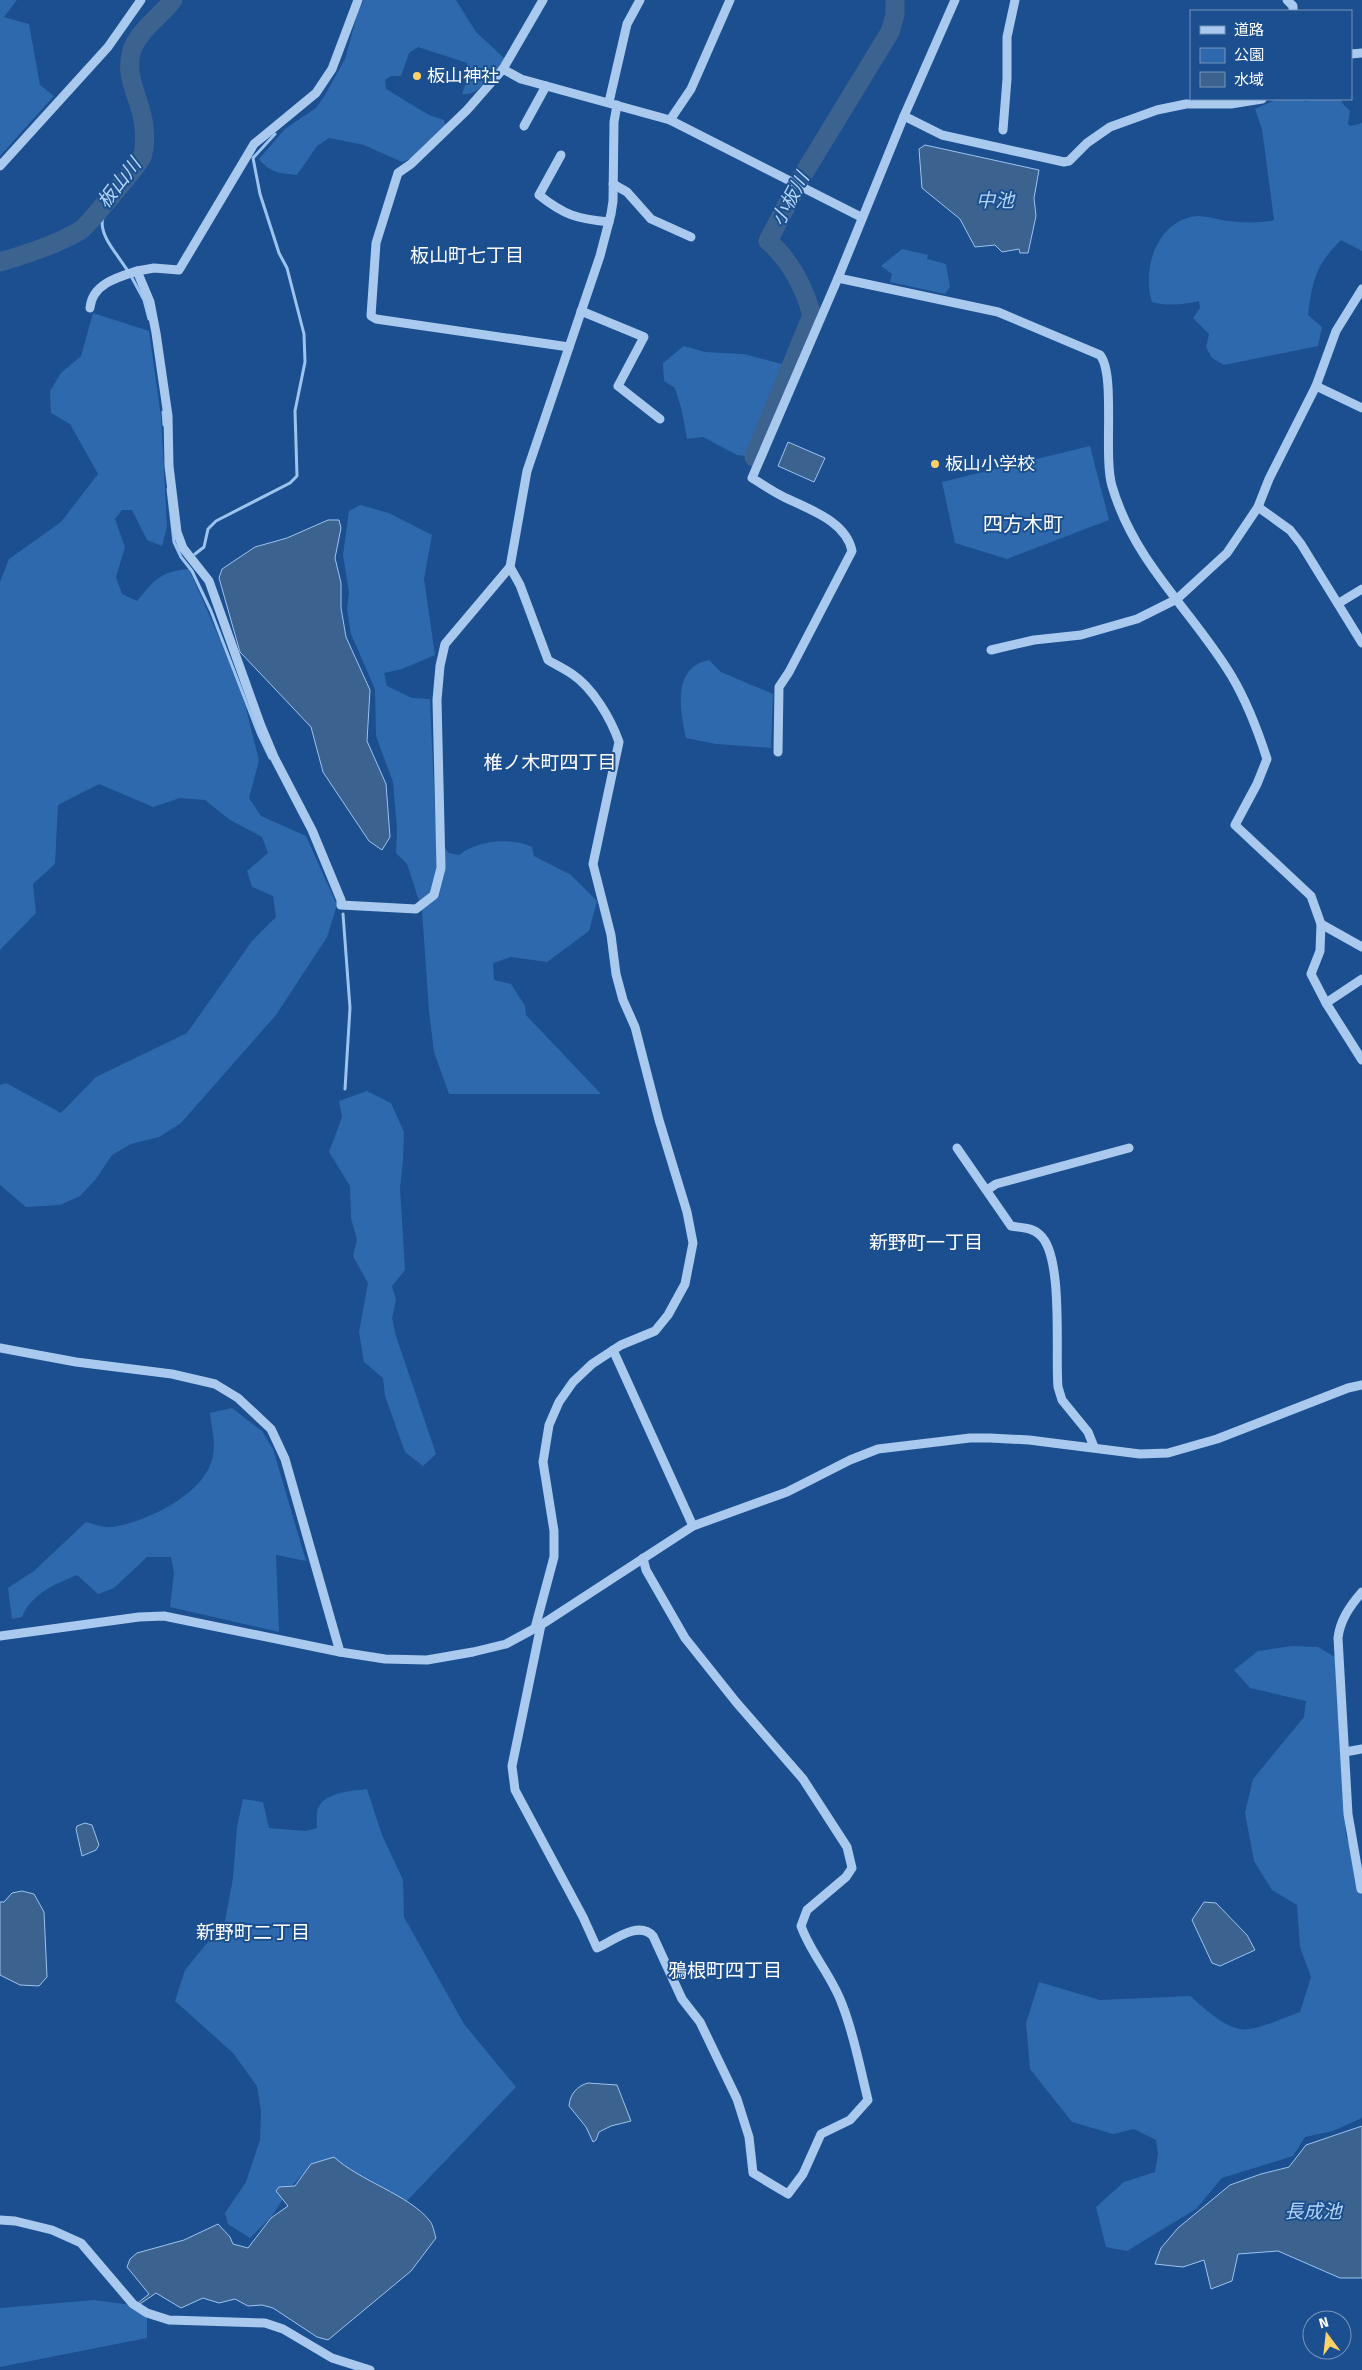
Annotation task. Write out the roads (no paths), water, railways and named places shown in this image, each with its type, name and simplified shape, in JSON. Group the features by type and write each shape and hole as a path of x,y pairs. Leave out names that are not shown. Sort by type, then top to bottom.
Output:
{"street":[{"path":"0,166 108,47 141,0"},
{"path":"90,308 95,293 103,285 138,271 154,268 179,270 254,144 316,93 332,68 358,0"},
{"path":"543,0 504,69 460,117 398,173 376,243 371,316 376,319 569,347"},
{"path":"138,271 150,302 156,333 168,416 169,466 177,532 182,548 210,581 261,726 274,757 312,830 341,900 341,905 416,909 434,896 441,868 437,700 440,666 445,644 510,567 527,472 609,222 613,201 613,104 627,24 640,0"},
{"path":"670,120 690,89 730,0"},
{"path":"778,752 779,687 789,672 852,551 850,540 835,525 819,514 780,495 752,478 838,278 861,217 955,0"},
{"path":"1003,130 1007,79 1007,37 1014,0"},
{"path":"504,69 521,79 670,120 861,217"},
{"path":"524,126 546,86"},
{"path":"904,116 942,135 1064,162 1069,161 1087,143 1110,127 1157,110 1186,104 1231,104 1256,100"},
{"path":"561,154 539,195 561,212 571,216 582,220 609,222"},
{"path":"613,184 626,192 652,219 691,237"},
{"path":"838,278 998,312 1100,355 1104,360 1108,377 1108,448 1112,485 1132,537 1158,578 1176,599 1231,676 1261,738 1267,759 1257,784 1235,826 1311,896 1322,924 1320,951 1310,974 1362,1060"},
{"path":"991,650 1034,640 1082,635 1137,619 1176,599 1227,554 1258,507 1269,479 1316,386 1336,331 1362,289"},
{"path":"581,311 644,337 618,386 660,419"},
{"path":"1316,386 1362,408"},
{"path":"1258,507 1290,530 1301,544 1339,602 1362,643"},
{"path":"510,567 520,585 548,660 573,675 585,686 615,729 619,742 593,864 611,935 616,974 623,1000 635,1028 686,1212 693,1244 685,1284 668,1315 655,1331 613,1350 592,1364 573,1382 558,1402 549,1425 543,1462 554,1531 554,1557 538,1627 512,1766 516,1790 583,1917 597,1948 638,1929 649,1932 653,1936 682,1999 700,2022 737,2100 749,2137 753,2173 788,2194 803,2174 822,2134 850,2120 868,2100 842,2003 834,1984 817,1960 801,1926 807,1910 846,1877 852,1868 851,1861 847,1847 803,1779 736,1702 685,1638 646,1570 644,1558"},
{"path":"1339,602 1362,589"},
{"path":"1322,924 1362,947"},
{"path":"1326,1003 1362,979"},
{"path":"957,1148 1011,1226 1033,1230 1045,1240 1049,1249 1056,1290 1058,1387 1062,1400 1088,1432 1094,1447"},
{"path":"987,1190 996,1184 1129,1148"},
{"path":"0,1348 76,1362 172,1374 215,1384 238,1398 271,1429 285,1460 340,1652"},
{"path":"613,1350 693,1526"},
{"path":"0,1636 139,1617 164,1616 340,1652 385,1659 427,1660 506,1644 538,1627 693,1526 787,1492 866,1454 892,1447 990,1438 1094,1447 1140,1454 1183,1450 1217,1439 1348,1388 1362,1385"},
{"path":"1361,1889 1357,1841 1348,1814 1339,1670 1339,1626 1350,1606 1362,1592"},
{"path":"1345,1752 1362,1749"},
{"path":"0,2220 15,2221 52,2230 81,2243 133,2304 147,2313 169,2320 265,2323 283,2329 332,2358 370,2370"}],"water":[{"name":"中池","path":"925,145 1039,170 1034,198 1036,216 1028,253 1020,253 1019,249 1002,252 995,245 975,247 960,219 922,188 919,149"},
{"path":"788,442 825,458 814,482 778,466"},
{"path":"328,520 339,520 341,528 335,558 341,583 341,608 346,637 370,690 367,741 386,784 390,837 382,850 369,841 323,772 311,727 240,652 219,578 222,569 255,547 287,538"},
{"path":"85,1823 92,1825 99,1845 96,1850 82,1856 76,1829 77,1826"},
{"path":"22,1891 34,1894 44,1912 47,1977 39,1986 20,1985 0,1975 0,1902 4,1902 12,1893"},
{"path":"1204,1902 1216,1903 1247,1935 1255,1950 1220,1966 1212,1963 1192,1920"},
{"path":"588,2083 617,2085 631,2121 611,2126 599,2132 596,2140 593,2142 586,2127 569,2106 575,2091"},
{"name":"長成池","path":"1362,2126 1362,2278 1340,2278 1278,2251 1238,2254 1232,2281 1211,2289 1204,2260 1183,2267 1155,2264 1161,2248 1178,2228 1230,2185 1289,2167 1306,2145"},
{"path":"334,2157 345,2166 397,2195 420,2211 430,2222 436,2238 411,2271 328,2340 317,2337 273,2308 262,2305 248,2306 235,2299 219,2303 203,2298 181,2308 156,2293 140,2304 138,2303 149,2294 127,2267 130,2259 137,2253 184,2240 218,2224 230,2237 233,2244 248,2248 271,2218 288,2206 276,2191 279,2187 295,2186 311,2164"}],"waterway":[{"name":"板山川","path":"0,262 42,249 81,230 139,162 144,150 144,131 143,117 131,80 130,60 132,50 140,36 173,0"},
{"name":"小板川","path":"754,457 812,315 805,294 795,275 776,248 768,241 801,178 890,32 895,15 895,0"},
{"path":"195,554 204,547 208,529 216,521 290,483 297,476 295,411 305,362 304,334 287,268 279,253 260,194 253,158 275,134"},
{"path":"115,192 107,204 102,224 108,241 128,271"},
{"path":"131,276 144,300 149,319"},
{"path":"163,412 164,425"},
{"path":"168,489 174,542 181,557 192,571 211,611 258,733 270,758"},
{"path":"343,914 350,1008 345,1089"}],"place":[{"name":"板山神社","path":"417,76"},
{"name":"板山小学校","path":"935,464"}],"district":[{"name":"板山町七丁目","path":"467,255"},
{"name":"四方木町","path":"1023,524"},
{"name":"椎ノ木町四丁目","path":"550,762"},
{"name":"新野町一丁目","path":"926,1242"},
{"name":"新野町二丁目","path":"253,1932"},
{"name":"鴉根町四丁目","path":"725,1970"}]}
